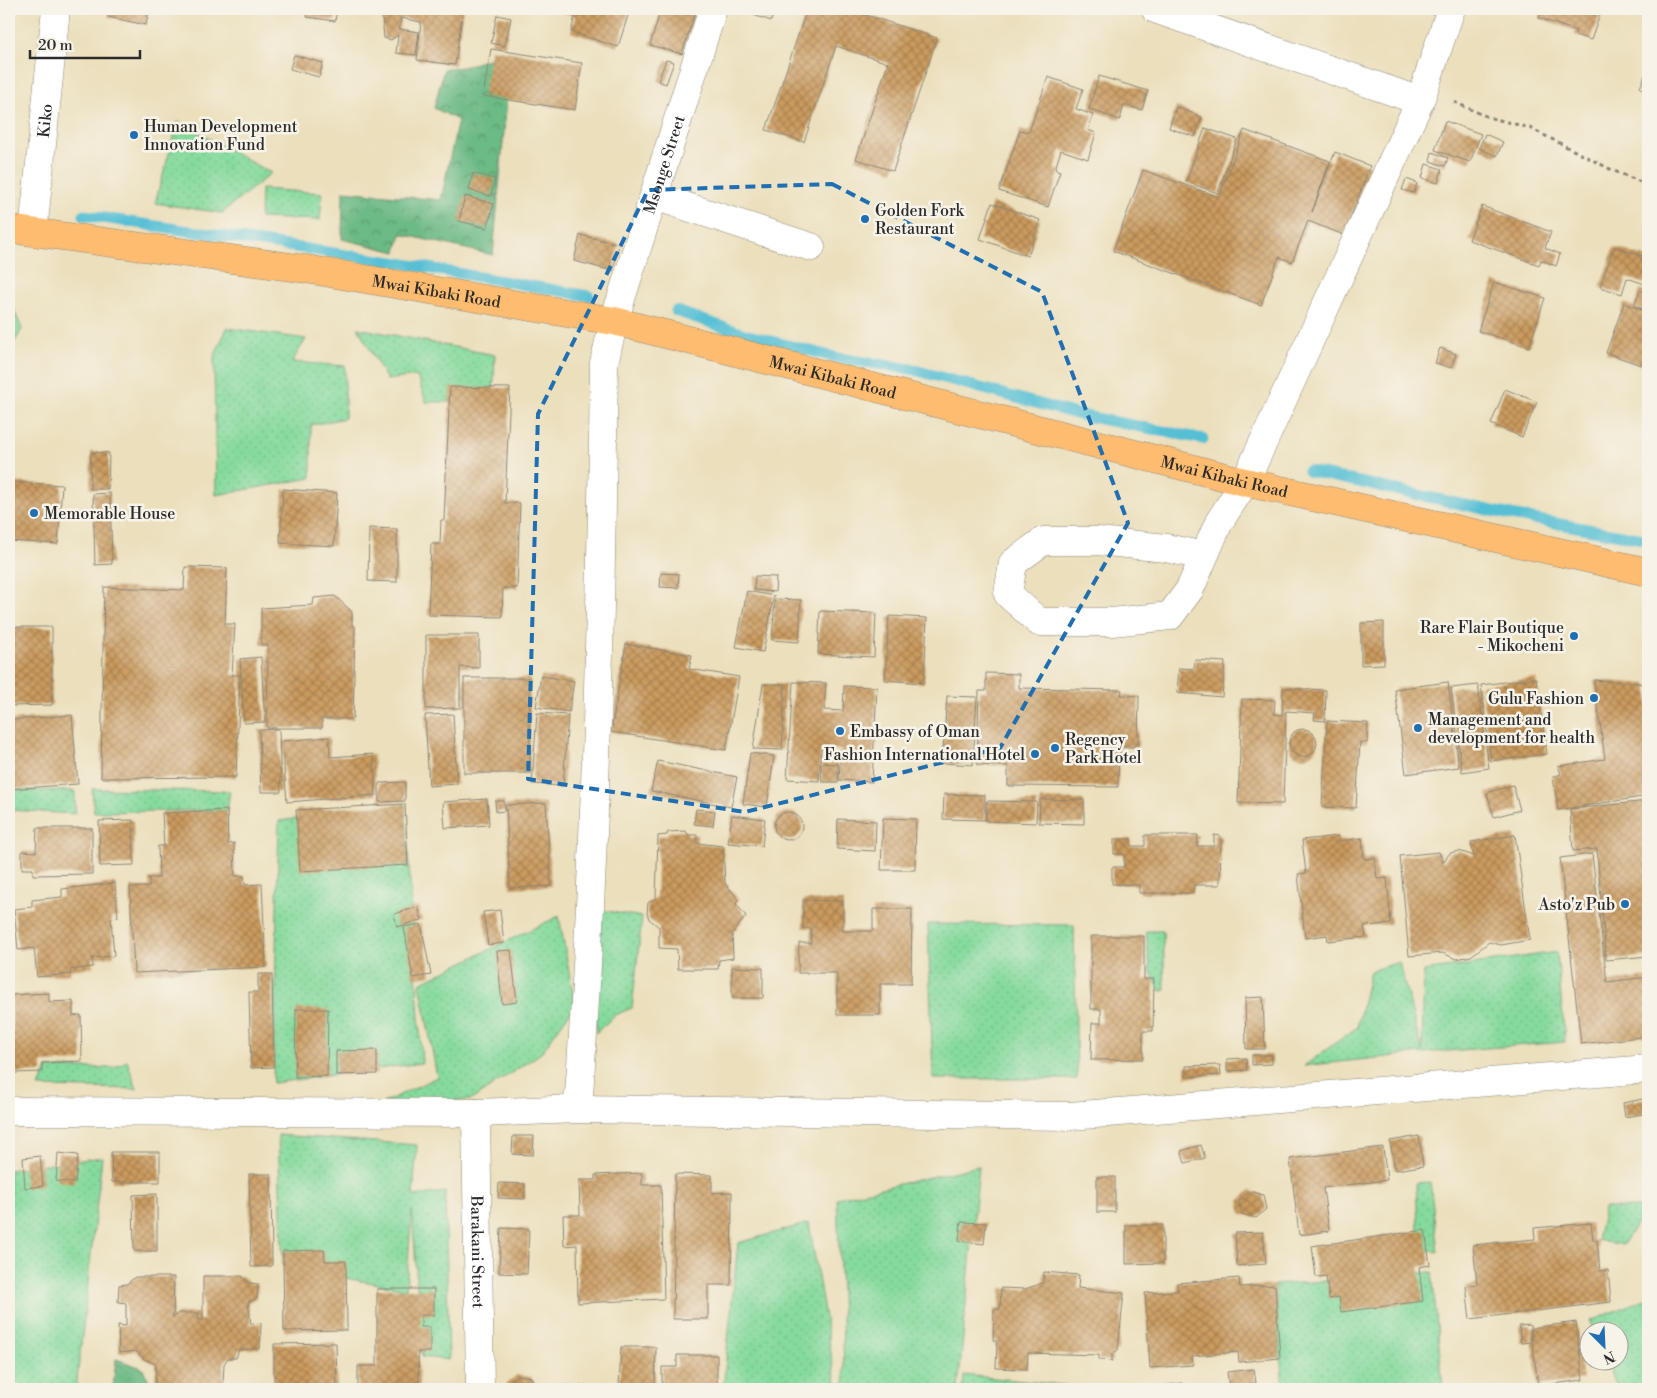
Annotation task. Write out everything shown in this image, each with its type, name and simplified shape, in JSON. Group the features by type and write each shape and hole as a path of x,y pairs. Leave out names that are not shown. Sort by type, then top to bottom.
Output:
{"main road":[{"name":"Mwai Kibaki Road","path":"21,230 306,268 614,321 1245,482 1648,572"}],"street":[{"name":"Kiko","path":"21,230 56,9"},
{"name":"Msonge Street","path":"578,1109 588,954 601,650 604,363 614,321 713,9"},
{"path":"1155,9 1422,94"},
{"path":"1204,556 1166,548 1098,541 1043,541 1014,562 1008,594 1039,622 1112,622 1170,616 1190,589 1219,522 1245,482 1422,94 1451,9"},
{"path":"654,196 811,246"},
{"path":"9,1111 476,1113 578,1109 1070,1116 1648,1069"},
{"name":"Barakani Street","path":"476,1113 480,1389"}],"path":[{"path":"1422,94 1530,128 1612,170 1648,185"}],"highlighted area":[{"path":"832,184 1042,292 1128,523 1000,748 745,812 528,779 538,414 648,190"}],"green space":[{"path":"511,52 493,255 401,234 396,252 342,239 343,191 441,200 458,120 434,108 444,69 463,67"},
{"path":"178,122 271,173 222,213 155,203"},
{"path":"261,189 322,193 320,220 260,218"},
{"path":"9,298 22,329 9,352"},
{"path":"227,328 306,339 292,362 345,366 345,418 311,425 311,478 216,495 214,357"},
{"path":"358,328 495,355 493,402 426,402 417,376 387,380"},
{"path":"92,789 230,791 227,810 94,812"},
{"path":"9,790 75,791 75,814 9,810"},
{"path":"405,804 422,1063 273,1083 279,821"},
{"path":"595,909 642,917 632,1008 615,1015 596,1033"},
{"path":"559,916 575,1005 541,1053 471,1100 383,1103 437,1077 420,983"},
{"path":"928,924 1074,925 1077,1079 933,1079"},
{"path":"1146,931 1163,931 1165,991 1159,990 1150,969"},
{"path":"1557,952 1565,1042 1422,1053 1304,1066 1357,1027 1370,971 1399,962 1422,1051 1424,971"},
{"path":"127,1061 137,1089 39,1087 47,1068 113,1068"},
{"path":"278,1135 417,1145 413,1196 445,1192 449,1360 422,1357 412,1210 406,1289 283,1267"},
{"path":"102,1157 76,1389 9,1389 9,1170"},
{"path":"979,1166 958,1389 845,1389 837,1198"},
{"path":"1430,1182 1438,1252 1419,1250 1416,1183"},
{"path":"1604,1208 1646,1208 1623,1245 1597,1240"},
{"path":"809,1223 837,1389 723,1389 738,1243"},
{"path":"1432,1272 1443,1388 1283,1389 1275,1285"},
{"path":"1648,1298 1648,1387 1618,1389 1610,1370 1630,1370 1630,1320 1593,1320"},
{"path":"116,1359 142,1368 154,1389 113,1389"},
{"path":"964,1375 1072,1386 1071,1389 963,1389"}],"building":[{"path":"110,9 149,9 146,25 108,17"},
{"path":"308,9 337,9 335,21 307,17"},
{"path":"347,9 463,9 455,65 417,60 421,22 401,18 399,29 419,32 416,55 396,53 398,35 391,40 384,38 382,16"},
{"path":"552,9 630,9 618,47 571,32 575,16"},
{"path":"661,9 696,9 682,54 650,45"},
{"path":"746,9 775,9 771,21 745,12"},
{"path":"807,9 848,9 937,38 893,171 856,159 888,63 836,46 804,142 766,130"},
{"path":"1542,9 1597,9 1601,11 1591,40 1575,35 1576,31 1539,18"},
{"path":"497,15 511,18 505,46 491,43"},
{"path":"491,49 582,63 575,110 483,96"},
{"path":"294,55 323,63 319,77 290,69"},
{"path":"666,60 674,62 666,84 658,81"},
{"path":"1648,67 1648,91 1640,88"},
{"path":"1099,76 1148,91 1142,110 1124,105 1120,120 1089,109"},
{"path":"1048,77 1083,89 1076,109 1093,115 1088,130 1096,133 1088,159 1061,150 1055,169 1060,171 1048,207 999,191 1020,130 1029,132"},
{"path":"1176,107 1202,117 1195,137 1169,128"},
{"path":"1445,121 1481,134 1470,162 1435,150"},
{"path":"1205,128 1237,139 1218,193 1186,182"},
{"path":"1244,130 1330,161 1312,212 1335,152 1370,166 1344,235 1308,221 1292,262 1279,257 1261,305 1113,251 1143,170 1219,197"},
{"path":"1485,134 1503,142 1497,156 1479,148"},
{"path":"1432,152 1448,158 1445,166 1430,161"},
{"path":"1426,164 1442,169 1438,183 1422,178"},
{"path":"473,173 495,179 491,196 469,190"},
{"path":"1406,179 1417,183 1414,193 1402,190"},
{"path":"465,196 494,204 487,228 459,221"},
{"path":"992,203 1040,220 1028,256 980,239"},
{"path":"1482,206 1551,232 1545,248 1560,254 1556,266 1541,260 1539,265 1469,240"},
{"path":"580,235 619,244 613,271 574,261"},
{"path":"1614,247 1648,258 1648,274 1645,284 1627,278 1622,294 1600,287"},
{"path":"1494,282 1545,298 1529,347 1478,331"},
{"path":"1640,290 1648,293 1648,311 1634,306"},
{"path":"1624,303 1648,312 1648,346 1641,365 1606,353"},
{"path":"1440,348 1456,354 1451,368 1435,363"},
{"path":"450,387 510,388 505,503 520,503 517,588 503,588 502,617 428,615 431,544 440,544 441,520 444,520"},
{"path":"1505,389 1537,402 1522,437 1491,424"},
{"path":"91,452 109,453 108,489 90,489"},
{"name":"Memorable House","path":"9,482 62,485 58,544 9,541"},
{"path":"283,489 337,493 334,546 280,543"},
{"path":"110,493 112,564 95,565 93,494"},
{"path":"369,528 397,529 397,582 368,581"},
{"path":"185,567 227,568 225,624 235,624 232,675 240,675 236,777 101,778 104,587 184,590"},
{"path":"661,573 679,574 678,588 660,587"},
{"path":"755,576 776,577 775,592 754,590"},
{"path":"747,591 774,596 763,652 736,647"},
{"path":"335,596 352,612 352,626 355,627 353,719 322,719 322,728 267,728 268,645 261,645 261,608 313,605 314,598"},
{"path":"775,599 801,600 799,642 772,640"},
{"path":"820,611 876,613 874,657 818,654"},
{"path":"889,616 927,618 924,683 885,680"},
{"path":"1384,622 1384,664 1361,665 1361,623"},
{"path":"9,627 52,627 52,705 9,706"},
{"path":"426,635 479,635 479,668 460,667 460,708 426,709"},
{"path":"626,644 692,655 689,669 739,677 726,750 611,732"},
{"path":"261,657 265,722 244,723 240,659"},
{"path":"1195,660 1225,662 1222,697 1177,693 1179,668 1194,669"},
{"path":"986,673 1019,674 1019,688 1122,690 1121,695 1139,696 1138,747 1119,747 1118,787 1008,786 1008,766 977,765 979,691 986,691"},
{"path":"541,676 574,681 569,712 536,707"},
{"path":"464,678 530,678 530,773 464,773"},
{"path":"1536,678 1547,754 1491,761 1481,685"},
{"path":"1594,680 1648,684 1648,796 1558,810 1553,777 1561,774 1558,766 1605,759"},
{"path":"793,682 826,683 824,710 843,711 844,686 877,687 872,782 839,780 841,750 823,749 821,749 819,781 787,779"},
{"path":"1448,682 1459,767 1406,774 1395,689"},
{"path":"763,684 785,684 782,750 753,749"},
{"path":"1478,685 1489,768 1462,772 1451,688"},
{"path":"1283,688 1326,690 1325,721 1314,720 1315,713 1286,711 1283,804 1238,803 1242,699 1275,700 1274,714 1282,715"},
{"path":"947,696 977,697 973,765 942,763"},
{"path":"537,713 568,715 563,786 532,784"},
{"path":"453,714 457,784 429,786 425,715"},
{"path":"72,715 78,784 9,789 9,720"},
{"path":"1327,721 1368,723 1367,743 1360,742 1356,808 1322,807"},
{"path":"279,729 281,792 261,792 259,730"},
{"path":"1303,729 1313,733 1317,743 1313,753 1303,757 1293,753 1289,743 1293,733"},
{"path":"329,737 330,757 373,754 376,795 287,802 282,741"},
{"path":"750,753 774,756 767,807 743,804"},
{"path":"658,761 737,777 731,807 651,791"},
{"path":"821,763 838,764 838,782 822,782"},
{"path":"405,782 405,801 379,802 379,783"},
{"path":"1513,785 1520,810 1494,817 1487,793"},
{"path":"944,794 985,795 985,820 943,819"},
{"path":"487,799 489,825 445,828 443,802"},
{"path":"1040,799 1084,800 1084,824 1039,823"},
{"path":"495,801 504,801 505,811 496,812"},
{"path":"987,801 1037,802 1036,823 986,821"},
{"name":"Asto'z Pub","path":"1648,801 1648,956 1606,960 1597,849 1573,851 1570,809"},
{"path":"546,803 551,886 510,888 506,805"},
{"path":"405,804 408,865 300,871 296,810"},
{"path":"696,809 715,811 713,826 694,824"},
{"path":"227,810 228,844 234,843 235,876 244,876 245,885 262,884 266,967 134,973 130,887 149,887 149,878 159,878 158,846 164,846 162,813"},
{"path":"788,812 798,816 802,826 798,836 788,840 778,836 774,826 778,816"},
{"path":"732,815 765,819 762,846 728,843"},
{"path":"883,818 916,819 915,870 881,870"},
{"path":"838,819 876,821 875,851 837,849"},
{"path":"133,820 134,865 100,866 99,821"},
{"path":"37,828 92,828 92,874 33,875 33,869 22,869 22,851 36,852"},
{"path":"686,831 688,835 697,835 697,843 723,846 725,883 738,899 736,904 746,916 732,934 733,958 719,960 718,969 678,969 677,949 659,948 659,927 649,919 647,913 648,903 656,898 658,836 667,835 668,832"},
{"path":"1145,835 1198,835 1197,846 1214,846 1214,835 1221,836 1220,885 1194,885 1193,893 1139,893 1139,885 1112,884 1112,867 1124,867 1124,854 1114,854 1114,839 1131,839 1131,846 1145,846"},
{"path":"1515,835 1530,940 1501,945 1489,942 1471,956 1456,959 1443,953 1409,956 1400,856 1439,852 1443,862 1450,853 1459,851 1474,856 1471,842"},
{"path":"1338,836 1339,841 1362,838 1364,859 1375,858 1377,879 1387,878 1391,924 1364,926 1366,937 1328,941 1327,935 1305,938 1298,874 1306,873 1302,840"},
{"path":"1592,854 1607,982 1648,977 1648,1036 1581,1044 1560,858"},
{"path":"115,883 118,917 111,918 114,956 92,958 93,967 70,970 71,974 37,977 34,948 18,950 14,909 32,907 32,900 62,897 62,889"},
{"path":"803,900 843,901 843,931 873,931 873,909 912,909 911,984 880,984 880,1015 837,1015 837,973 798,973 799,943 811,943 811,928 803,928"},
{"path":"418,907 422,920 397,927 394,914"},
{"path":"500,910 504,943 488,945 483,912"},
{"path":"421,924 431,975 413,978 404,927"},
{"path":"1091,936 1144,936 1144,979 1154,979 1153,1031 1143,1031 1143,1059 1091,1060 1092,1023 1101,1023 1101,1009 1091,1009"},
{"path":"511,950 517,1002 502,1004 497,951"},
{"path":"732,967 763,968 763,998 732,998"},
{"path":"258,974 272,974 274,1067 251,1068 249,992 258,992"},
{"path":"49,993 49,1002 73,1001 73,1016 81,1015 82,1061 42,1063 42,1072 14,1073 11,995"},
{"path":"1263,997 1265,1049 1246,1049 1245,998"},
{"path":"296,1009 328,1009 327,1076 295,1077"},
{"path":"377,1050 377,1074 336,1075 336,1051"},
{"path":"1252,1055 1272,1055 1272,1064 1252,1065"},
{"path":"1246,1058 1247,1070 1227,1071 1227,1059"},
{"path":"1220,1065 1221,1075 1186,1077 1186,1066"},
{"path":"1648,1098 1648,1113 1625,1117 1623,1103"},
{"path":"513,1136 534,1136 533,1155 512,1154"},
{"path":"1419,1136 1423,1166 1395,1170 1390,1141"},
{"path":"1201,1145 1205,1158 1185,1163 1181,1151"},
{"path":"1383,1147 1387,1180 1323,1188 1329,1231 1299,1235 1290,1159"},
{"path":"111,1152 160,1152 160,1182 112,1182"},
{"path":"58,1153 78,1155 75,1183 56,1181"},
{"path":"40,1156 43,1186 25,1188 23,1158"},
{"path":"642,1173 642,1185 661,1185 664,1299 578,1303 577,1245 564,1246 563,1215 580,1215 579,1180 595,1180 595,1175"},
{"path":"249,1174 271,1174 272,1266 251,1267"},
{"path":"675,1174 712,1175 712,1193 732,1192 731,1285 708,1285 708,1319 673,1319"},
{"path":"1097,1177 1115,1177 1115,1212 1097,1212"},
{"path":"499,1183 525,1184 525,1199 498,1198"},
{"path":"1250,1191 1263,1195 1266,1209 1256,1218 1242,1214 1239,1201"},
{"path":"157,1194 157,1251 134,1251 133,1195"},
{"path":"961,1222 986,1223 984,1244 959,1241"},
{"path":"1591,1223 1593,1240 1597,1240 1600,1271 1608,1270 1611,1302 1470,1319 1466,1286 1477,1284 1473,1245 1535,1239 1534,1228"},
{"path":"1126,1225 1163,1225 1163,1263 1126,1264"},
{"path":"501,1228 529,1229 527,1274 499,1273"},
{"path":"1425,1230 1430,1265 1419,1267 1423,1301 1341,1312 1339,1297 1329,1299 1326,1276 1316,1277 1312,1246"},
{"path":"1263,1232 1266,1264 1237,1266 1235,1233"},
{"path":"324,1250 325,1261 346,1261 347,1330 284,1331 283,1251"},
{"path":"1044,1272 1079,1275 1078,1288 1124,1293 1118,1350 1112,1354 1112,1361 1099,1360 1099,1355 1028,1353 1027,1369 996,1368 997,1341 993,1340 994,1309 1000,1309 1001,1288 1025,1289 1043,1283"},
{"path":"203,1276 242,1276 249,1283 258,1284 257,1298 248,1302 251,1324 261,1323 260,1348 239,1350 236,1358 228,1358 224,1364 223,1384 220,1389 159,1389 155,1386 156,1364 144,1359 136,1351 119,1353 118,1325 126,1326 126,1303 118,1302 119,1285 127,1284 135,1277 174,1277 173,1318 178,1313 198,1313 199,1320 203,1320"},
{"path":"1239,1278 1240,1287 1275,1285 1280,1358 1239,1362 1238,1352 1192,1356 1193,1365 1150,1368 1145,1293 1178,1291 1177,1283"},
{"path":"377,1289 434,1289 434,1315 421,1315 421,1327 430,1327 430,1352 418,1352 419,1389 358,1389 358,1366 377,1366"},
{"path":"1576,1322 1580,1370 1582,1370 1583,1380 1538,1386 1531,1328"},
{"path":"1530,1325 1531,1342 1521,1343 1519,1326"},
{"path":"336,1343 337,1389 274,1389 274,1344"},
{"path":"621,1347 656,1347 655,1389 564,1389 564,1385 619,1387"},
{"path":"677,1355 717,1355 717,1389 662,1389 662,1367 677,1367"},
{"path":"1254,1369 1256,1383 1229,1387 1227,1372"},
{"path":"517,1375 531,1377 538,1389 506,1389 506,1384"},
{"path":"1182,1383 1183,1389 1156,1389 1156,1387"}],"waterway":[{"path":"84,215 399,263 589,296"},
{"path":"676,311 744,334 838,358 911,369 1080,415 1203,439"},
{"path":"1308,471 1511,515 1648,540"}],"place":[{"name":"Human Development Innovation Fund","path":"134,135"},
{"name":"Golden Fork Restaurant","path":"865,219"},
{"name":"Memorable House","path":"34,513"},
{"name":"Rare Flair Boutique - Mikocheni","path":"1574,636"},
{"name":"Gulu Fashion","path":"1594,698"},
{"name":"Management and development for health","path":"1418,728"},
{"name":"Embassy of Oman","path":"840,731"},
{"name":"Regency Park Hotel","path":"1055,748"},
{"name":"Fashion International Hotel","path":"1035,754"},
{"name":"Asto'z Pub","path":"1625,904"}]}
